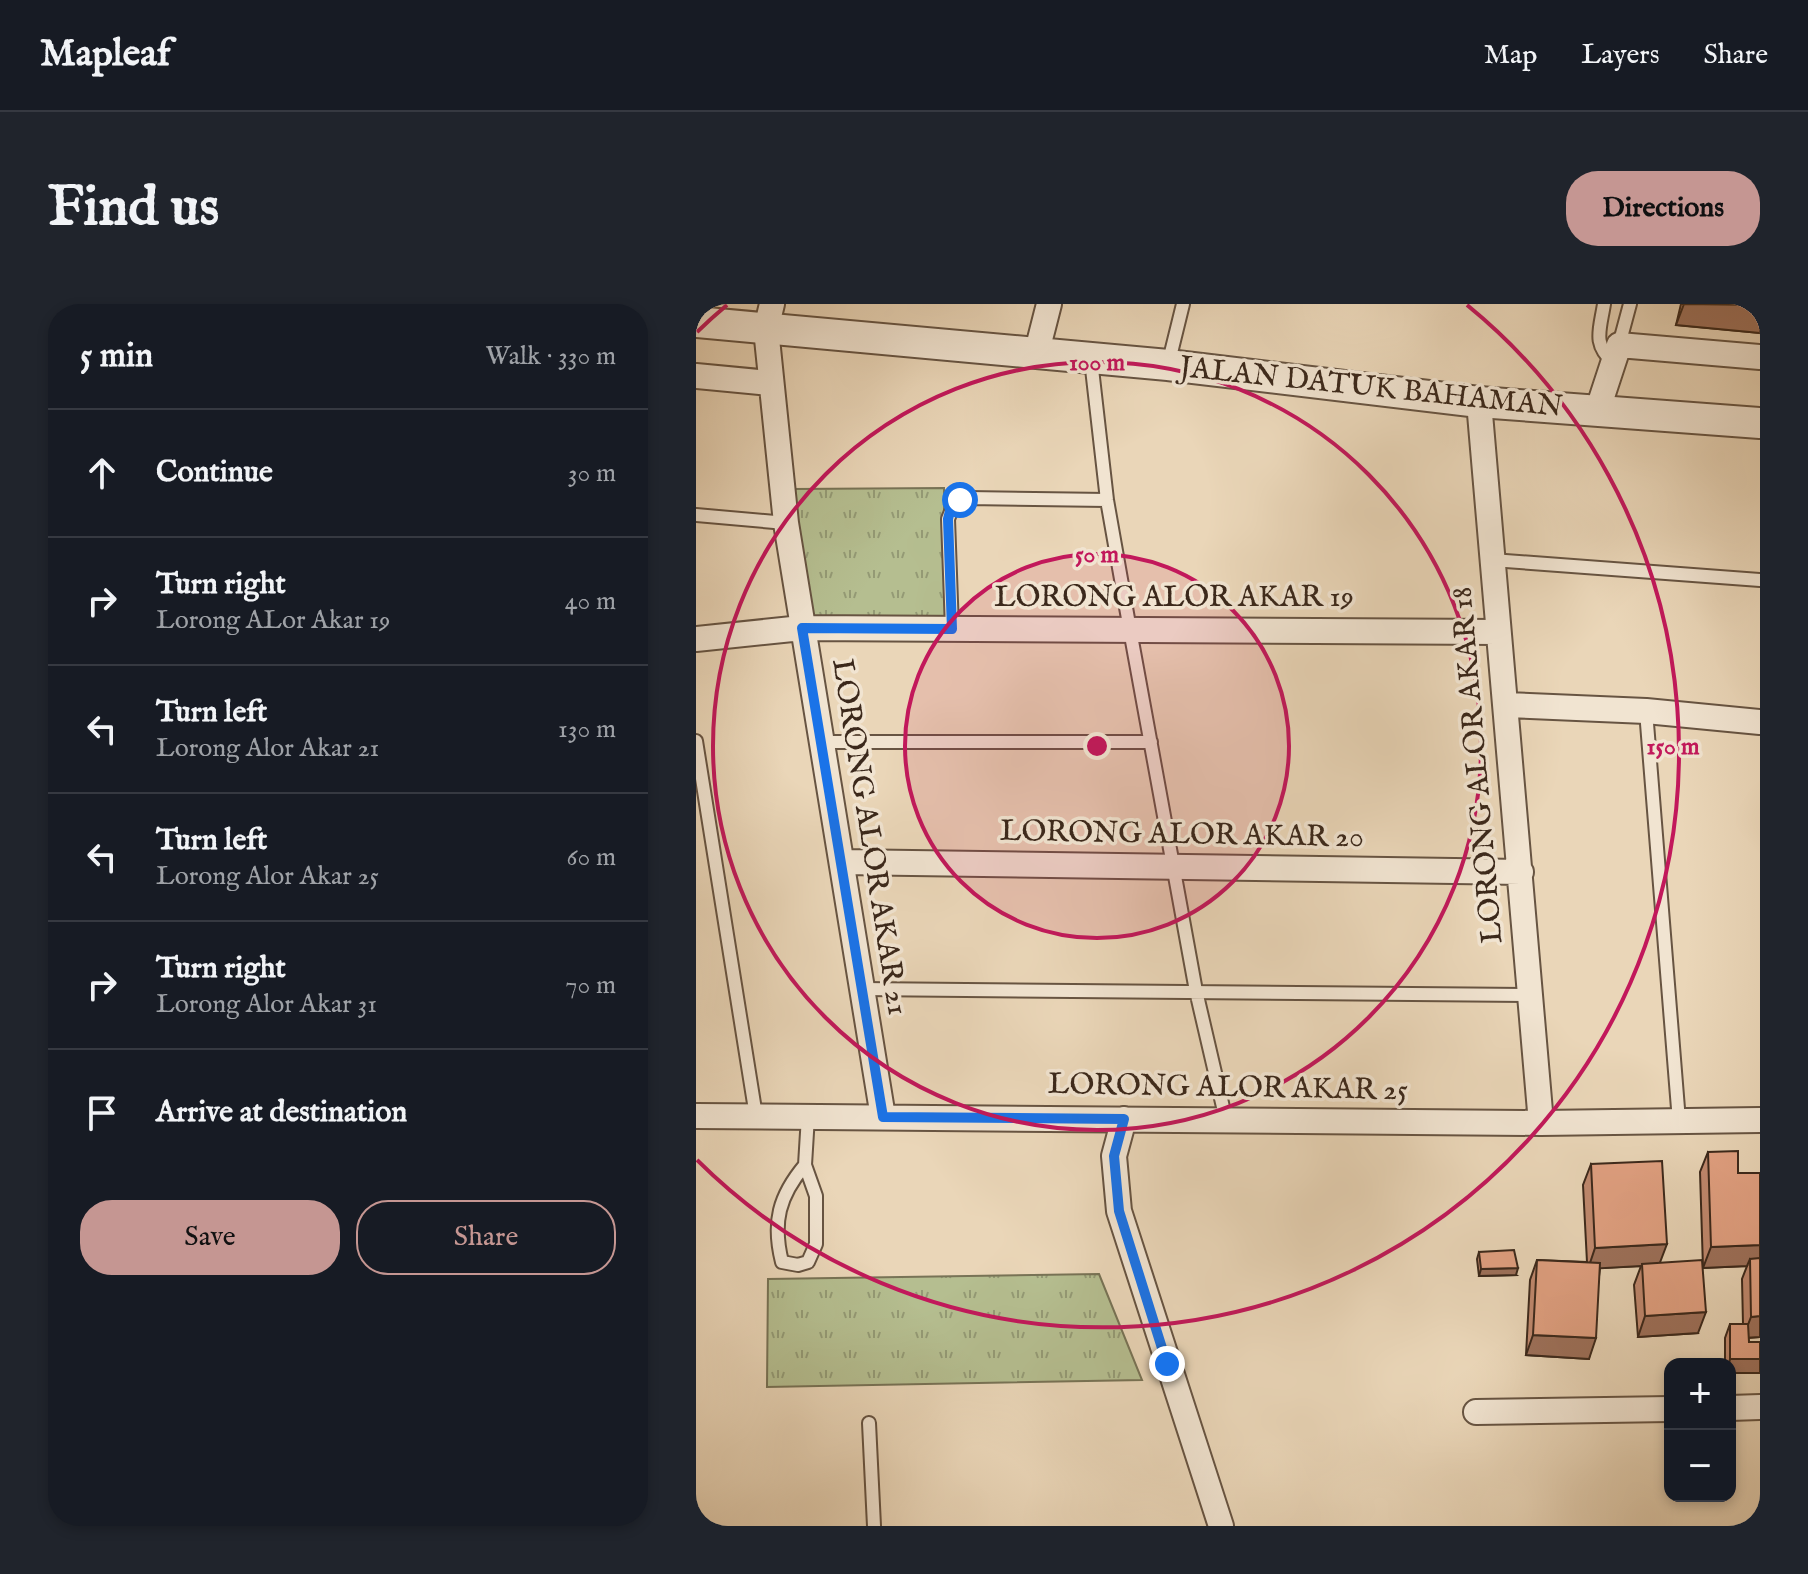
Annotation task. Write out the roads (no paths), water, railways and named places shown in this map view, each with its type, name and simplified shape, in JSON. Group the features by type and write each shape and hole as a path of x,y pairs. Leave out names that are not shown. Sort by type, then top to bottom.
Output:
{"street":[{"path":"1036,355 1049,304"},
{"name":"JALAN DATUK BAHAMAN","path":"696,322 769,316 1036,355 1168,365 1479,402 1760,423"},
{"name":"LORONG ALOR AKAR 21","path":"769,316 770,383 786,523 883,1117"},
{"path":"1597,412 1616,354 1760,357"},
{"path":"696,376 770,383"},
{"name":"LORONG ALOR AKAR 18","path":"1479,402 1541,1123"},
{"name":"LORONG ALOR AKAR 19","path":"696,639 802,628 1498,632"},
{"path":"1506,705 1646,711 1760,722"},
{"name":"LORONG ALOR AKAR 20","path":"842,862 1521,872"},
{"name":"LORONG ALOR AKAR 25","path":"696,1116 1541,1123 1760,1120"},
{"path":"1124,1119 1114,1156 1119,1211 1221,1526"},
{"path":"1736,1408 1760,1407"},
{"path":"1476,1412 1664,1409"}],"lane":[{"path":"1168,365 1183,304"},
{"path":"1604,304 1599,341 1601,351 1616,354 1630,304"},
{"path":"1091,358 1107,500 1130,630 1196,991 1226,1120"},
{"path":"952,629 948,519 954,504 968,498 1107,500"},
{"path":"696,515 786,523"},
{"path":"1492,560 1760,580"},
{"path":"1646,711 1679,1121"},
{"path":"696,741 756,1116"},
{"path":"821,742 1151,742"},
{"path":"861,989 1530,995"},
{"path":"805,1165 792,1181 780,1205 776,1239 782,1262 798,1265 808,1262 816,1244 816,1196 805,1165 808,1116"},
{"path":"869,1423 874,1526"}]}
